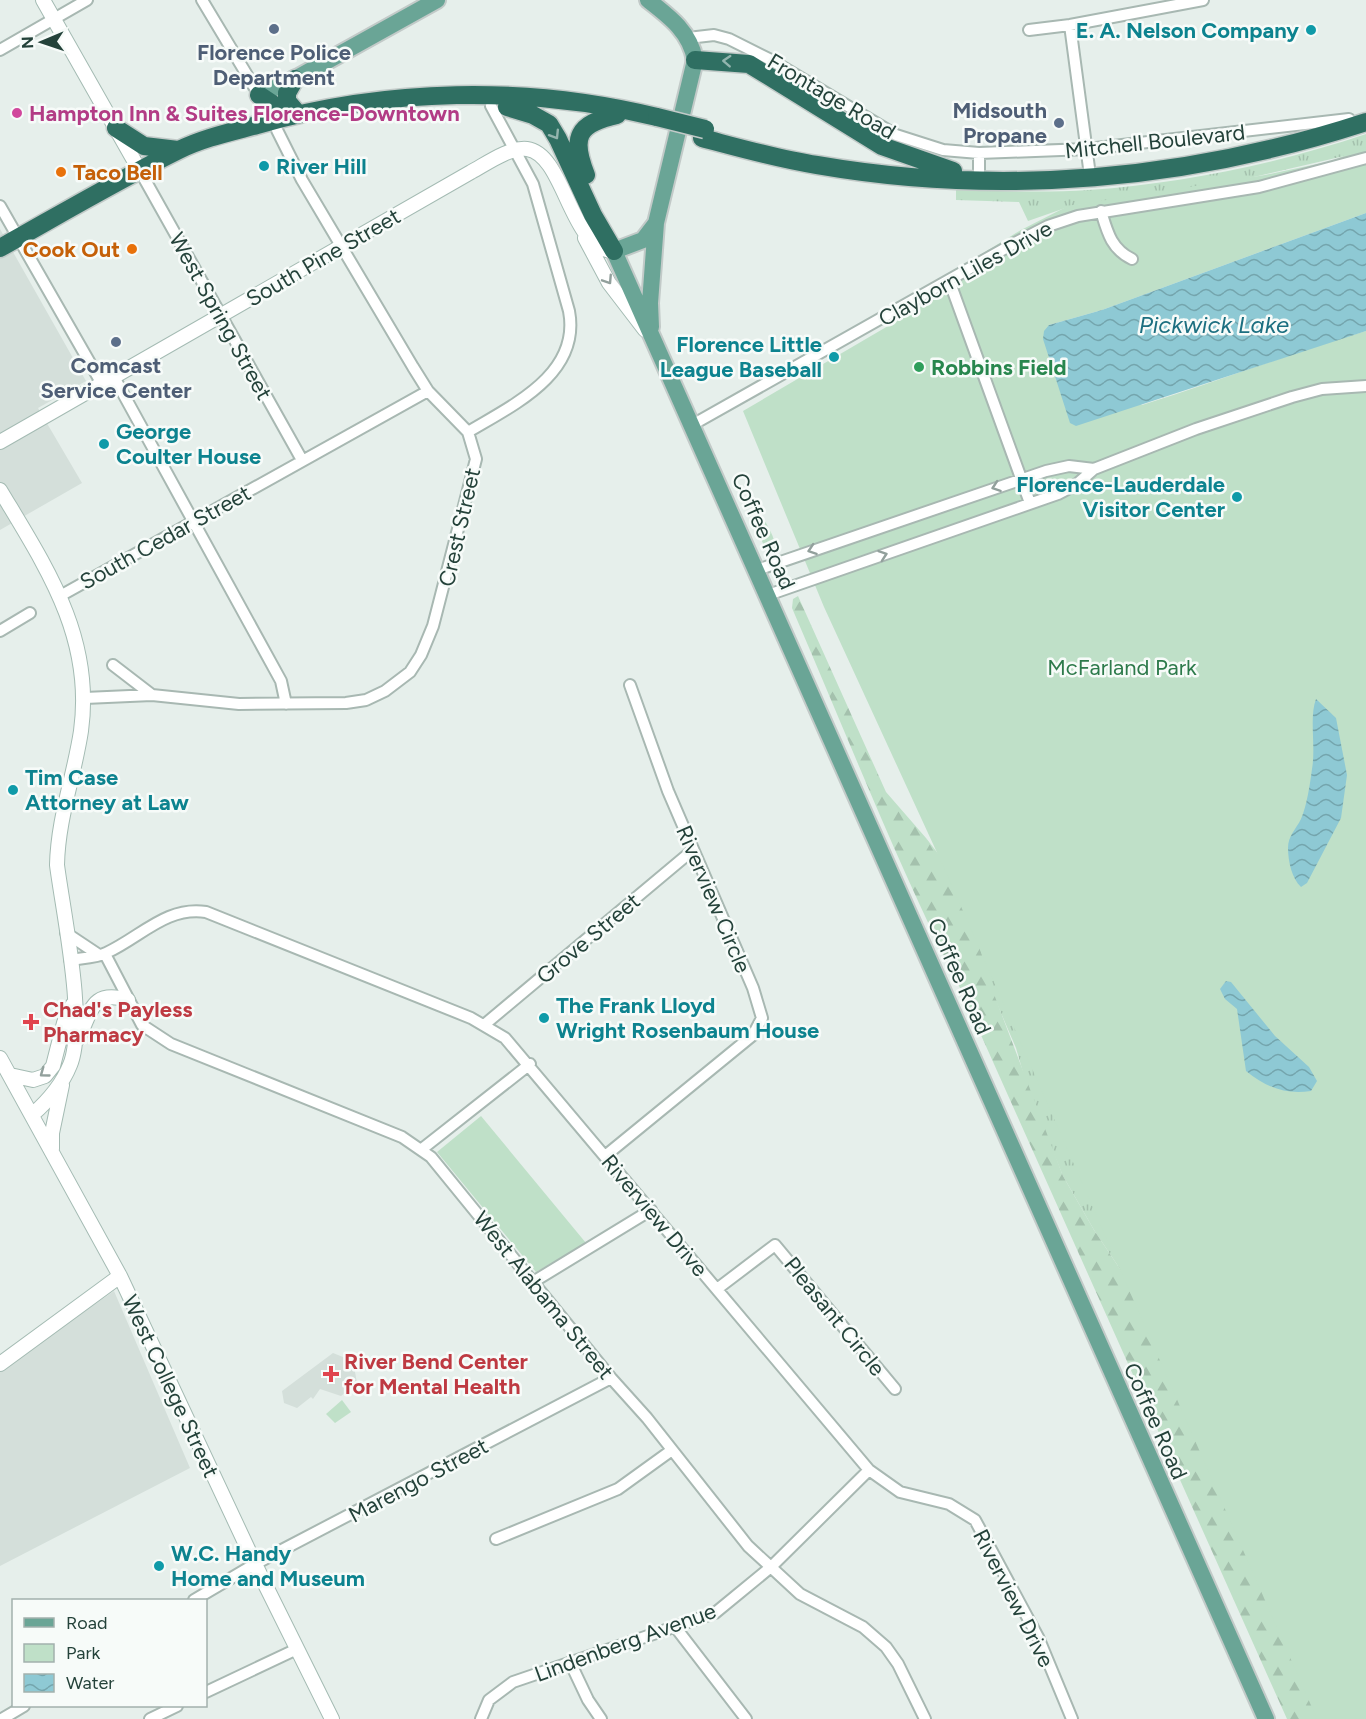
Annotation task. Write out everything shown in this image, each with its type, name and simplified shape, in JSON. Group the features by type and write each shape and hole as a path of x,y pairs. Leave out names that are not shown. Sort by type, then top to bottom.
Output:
{"highway":[{"path":"695,60 749,64 882,146 953,171"},
{"path":"295,79 287,93 287,101 298,114"},
{"path":"259,95 274,105 298,114"},
{"path":"258,124 262,108 259,95"},
{"path":"0,248 173,154 258,124 298,114 400,98 471,95 573,101 656,121 789,160 878,174 978,182 1038,182 1130,175 1202,165 1302,142 1357,121 1366,113"},
{"path":"116,128 144,146 173,154 182,159 316,120 391,109 449,105 499,106 616,115 656,121"},
{"path":"499,106 533,114 549,124 592,215 614,251"},
{"path":"614,251 582,165 578,147 584,128 593,120 616,115"},
{"path":"703,134 833,157 953,171 979,162 1037,172 1149,164 1220,152 1357,121"}],"main road":[{"path":"259,95 295,79 437,0"},
{"path":"648,0 670,17 688,38 695,60 657,223 650,303 652,340"},
{"path":"614,251 642,240 657,223"},
{"name":"Coffee Road","path":"614,251 1266,1719"}],"street":[{"path":"43,0 140,171"},
{"path":"0,50 87,0"},
{"path":"202,0 259,95"},
{"path":"1029,30 1070,26 1203,0"},
{"path":"1070,26 1089,168"},
{"name":"Frontage Road","path":"688,38 714,35 753,49 868,121 915,144 943,150 979,162"},
{"path":"277,130 302,180 428,391 468,432 514,404 547,379 566,352 571,332 569,311 533,184 514,151 499,106"},
{"name":"Mitchell Boulevard","path":"979,162 1357,121"},
{"path":"514,151 527,149 540,155 559,184 593,256 609,283 652,340"},
{"name":"South Pine Street","path":"0,442 342,246 514,151"},
{"name":"Clayborn Liles Drive","path":"692,425 1048,226 1101,210 1259,187 1366,158"},
{"name":"West Spring Street","path":"140,171 302,460"},
{"path":"0,206 17,238 108,381 192,521 281,681 285,704"},
{"path":"1101,210 1110,240 1123,255 1132,260"},
{"path":"581,228 594,243 603,249 614,251"},
{"path":"949,280 1030,503"},
{"path":"768,595 1030,503 1077,484 1094,469 1196,429 1322,389 1366,386"},
{"name":"South Cedar Street","path":"60,596 428,391"},
{"name":"Crest Street","path":"85,698 152,695 219,703 285,704 366,700 394,686 416,664 433,626 462,507 473,479 476,459 468,432"},
{"path":"757,570 1021,478 1069,466 1094,469"},
{"path":"0,490 60,596 78,645 85,698 76,758 65,798 57,844 57,865 70,960 76,1044"},
{"path":"0,631 30,613"},
{"path":"113,665 152,695"},
{"name":"Riverview Circle","path":"605,1156 759,1028 762,1018 760,1006 693,850 630,685"},
{"name":"Grove Street","path":"484,1025 693,850"},
{"name":"Riverview Drive","path":"70,960 102,955 166,916 186,911 206,912 484,1025 506,1038 869,1470 890,1488 909,1496 949,1504 975,1520 1038,1637 1072,1719"},
{"path":"66,933 102,955"},
{"name":"West Alabama Street","path":"102,955 142,1025 171,1044 402,1137 422,1149 672,1450 742,1538 800,1594 854,1622 879,1640 898,1664 925,1719"},
{"path":"32,1115 54,1094 63,1080 93,1004 100,999 117,996 128,1000"},
{"path":"10,1075 33,1080 45,1076 53,1066 64,1023 74,1002"},
{"name":"West College Street","path":"0,1058 120,1276 255,1564 332,1719"},
{"path":"422,1149 530,1064"},
{"path":"52,1151 52,1133 63,1080"},
{"path":"533,1282 651,1210"},
{"name":"Pleasant Circle","path":"717,1289 775,1245 895,1389"},
{"path":"0,1364 120,1276"},
{"name":"Marengo Street","path":"196,1599 255,1564 611,1378"},
{"path":"496,1539 618,1489 672,1450"},
{"name":"Lindenberg Avenue","path":"482,1714 496,1693 513,1682 715,1613 771,1567 869,1470"},
{"path":"676,1628 746,1719"},
{"path":"207,1692 297,1649"},
{"path":"570,1662 588,1700 601,1719"},
{"path":"2,1719 22,1707"},
{"path":"150,1719 175,1707"}],"shaded area":[{"path":"0,229 86,381 38,408 82,483 0,530"},
{"path":"114,1291 190,1468 0,1566 0,1370"},
{"name":"River Bend Center for Mental Health","path":"333,1353 353,1361 357,1383 341,1396 320,1389 313,1399 311,1397 297,1408 284,1403 282,1391"}],"green space":[{"path":"1366,134 1366,149 1353,154 1228,183 1071,206 1028,221 1019,202 956,200 956,190 1072,191 1159,183 1264,163"},
{"name":"McFarland Park","path":"1366,147 1366,213 1102,310 1049,325 1142,405 1366,331 1366,1719 1317,1719 945,870 824,607 743,411 941,295 936,282 1021,230 1068,206 1265,175 1331,161"},
{"path":"757,514 762,516 772,534 775,554 768,554 752,520"},
{"path":"798,596 886,792 926,838 969,912 992,989 1063,1176 1094,1230 1128,1281 1346,1719 1287,1719 960,988 894,847 792,608 793,599"},
{"path":"926,838 953,873 1128,1281 1094,1230 1063,1176 1029,1093 1016,1048"},
{"path":"481,1116 586,1243 536,1272 437,1152"},
{"path":"342,1400 351,1412 335,1423 326,1414"}],"water":[{"name":"Pickwick Lake","path":"1366,213 1366,331 1076,426 1070,423 1043,339 1044,331 1049,325 1102,310"},
{"path":"1316,699 1336,718 1347,775 1341,818 1307,883 1301,887 1291,869 1288,844 1301,819 1308,794 1313,760 1313,714"},
{"path":"1226,981 1231,982 1275,1036 1309,1067 1317,1081 1311,1091 1284,1091 1261,1081 1246,1071 1237,1009 1225,999 1220,989"}],"place":[{"name":"Florence Police Department","path":"274,29"},
{"name":"E. A. Nelson Company","path":"1311,30"},
{"name":"Hampton Inn & Suites Florence-Downtown","path":"17,113"},
{"name":"Midsouth Propane","path":"1059,123"},
{"name":"River Hill","path":"264,166"},
{"name":"Taco Bell","path":"61,172"},
{"name":"Cook Out","path":"132,249"},
{"name":"Comcast Service Center","path":"116,342"},
{"name":"Florence Little League Baseball","path":"834,357"},
{"name":"Robbins Field","path":"919,367"},
{"name":"George Coulter House","path":"104,444"},
{"name":"Florence-Lauderdale Visitor Center","path":"1237,497"},
{"name":"Tim Case Attorney at Law","path":"13,790"},
{"name":"The Frank Lloyd Wright Rosenbaum House","path":"544,1018"},
{"name":"Chad's Payless Pharmacy","path":"31,1022"},
{"name":"River Bend Center for Mental Health","path":"331,1374"},
{"name":"W.C. Handy Home and Museum","path":"159,1566"}]}
